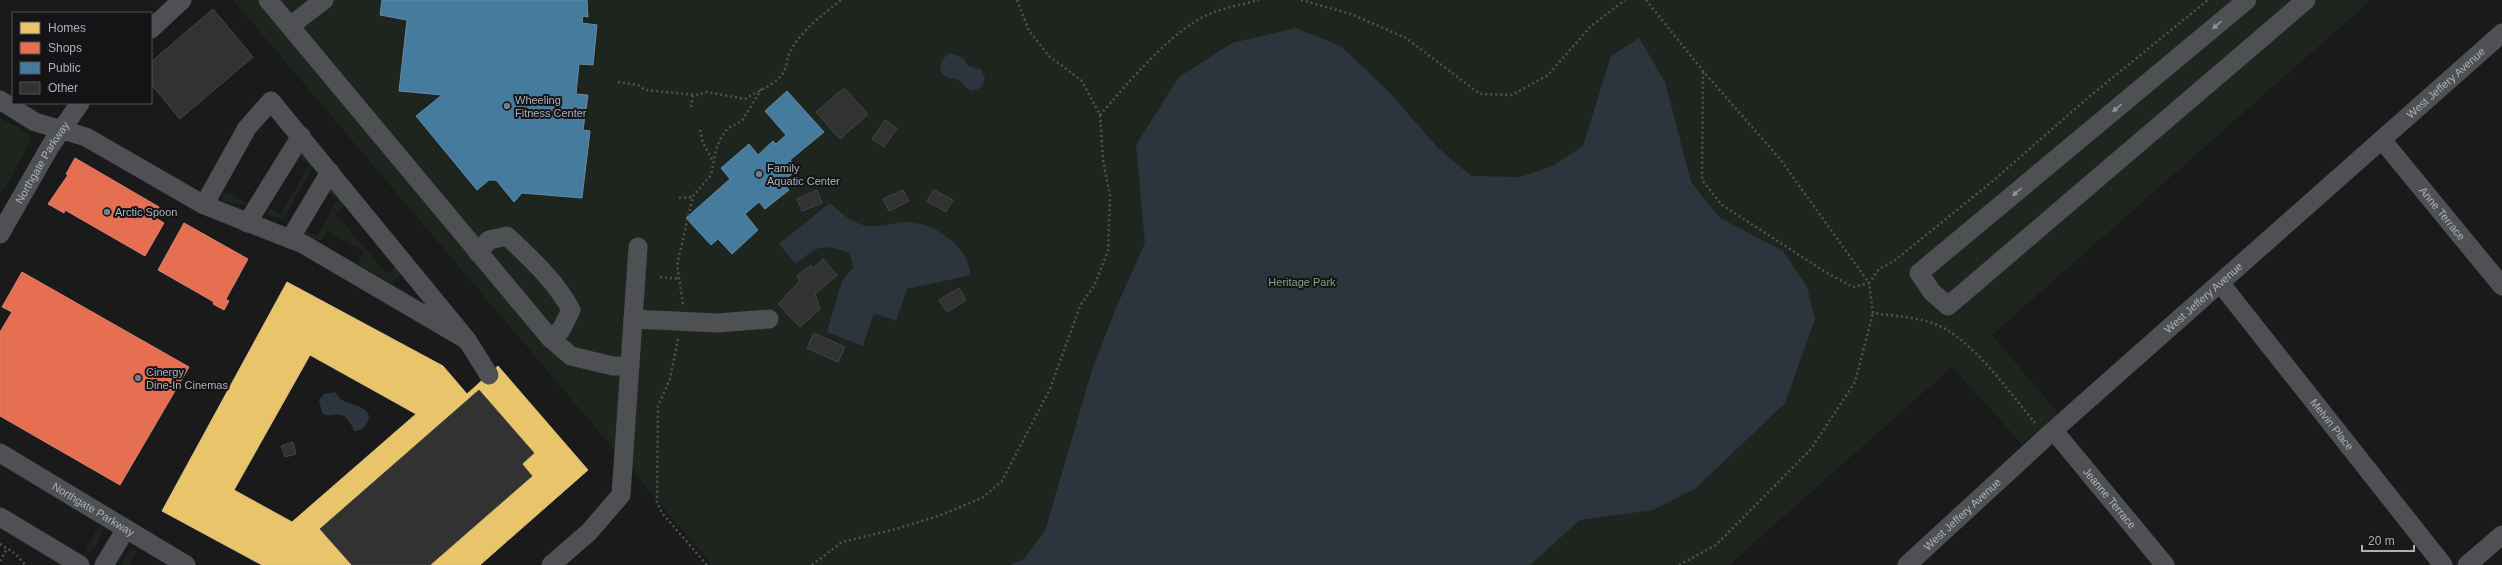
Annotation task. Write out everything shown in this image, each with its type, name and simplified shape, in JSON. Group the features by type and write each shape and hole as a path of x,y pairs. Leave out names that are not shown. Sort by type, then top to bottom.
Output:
{"street":[{"path":"152,28 182,0"},
{"path":"268,0 550,338 571,356 613,366 630,366"},
{"path":"290,26 324,0"},
{"path":"2247,0 1919,274 1932,292 1948,306 2306,0"},
{"name":"West Jeffery Avenue","path":"1907,565 2050,434 2221,284 2502,33"},
{"path":"0,100 35,122 86,137 204,205 303,244 467,340"},
{"path":"204,205 247,128 271,101 467,340 489,375"},
{"name":"Northgate Parkway","path":"2,226 61,130 79,104"},
{"path":"247,223 301,136"},
{"name":"Anne Terrace","path":"2382,140 2502,286"},
{"path":"290,239 330,172"},
{"path":"478,253 489,240 507,236 532,260 564,297 571,310 561,330 550,338"},
{"path":"551,565 588,532 621,495 638,247"},
{"name":"Melvin Place","path":"2221,284 2444,565"},
{"path":"633,319 717,323 769,319"},
{"name":"Jeanne Terrace","path":"2050,434 2165,565"},
{"name":"Northgate Parkway","path":"0,453 186,565"},
{"path":"0,517 80,565"},
{"path":"104,565 126,529"},
{"path":"2467,565 2502,535"}],"path":[{"path":"618,82 638,86 645,90 692,95 703,95 707,92 745,99 762,88 771,86 783,75 790,51 812,23 841,0"},
{"path":"812,565 842,542 896,529 942,515 982,498 1002,481 1050,389 1080,306 1094,286 1108,251 1110,196 1100,115 1082,81 1049,56 1029,31 1017,0"},
{"path":"1100,115 1139,71 1182,31 1211,13 1259,0"},
{"path":"1301,0 1351,14 1406,38 1480,94 1512,95 1548,75 1590,27 1625,0"},
{"path":"1646,0 1703,72 1780,159 1869,284 1853,287 1826,273 1722,205 1702,180 1703,72"},
{"path":"707,565 662,513 657,502 658,406 670,379 681,321 684,298 677,266 693,197 711,175 717,146 722,136 728,128 742,121 762,88"},
{"path":"691,107 692,95"},
{"path":"700,130 703,143 713,162"},
{"path":"679,198 693,197"},
{"path":"660,277 680,279"},
{"path":"1679,565 1716,545 1811,449 1855,382 1873,313"},
{"path":"1975,354 2050,434"},
{"path":"0,544 8,549 25,565"},
{"path":"0,561 8,549"}],"green space":[{"name":"Heritage Park","path":"233,0 2371,0 1992,335 2058,413 2022,444 1952,367 1729,565 712,565"},
{"path":"0,118 27,133 31,140 5,188 0,192"},
{"path":"302,153 313,166 284,218 276,218 268,214 269,209 281,214 309,165 297,156"},
{"path":"331,187 345,205 336,214 387,274 396,266 401,274 392,283 361,266 358,261 364,251 326,231 322,240 317,241 304,233 306,231 317,236 338,199 327,192"},
{"path":"227,192 247,205 224,202 221,195"},
{"path":"101,527 103,528 100,539 94,549 88,552 86,549 97,529"},
{"path":"130,550 137,551 129,565 121,565"}],"shaded area":[{"path":"1296,28 1342,47 1390,93 1438,148 1471,176 1520,177 1553,166 1583,146 1611,56 1639,38 1665,82 1691,182 1720,218 1783,251 1807,287 1815,319 1785,403 1696,488 1653,510 1580,520 1530,565 1010,565 1024,559 1045,531 1092,370 1116,308 1145,243 1136,145 1179,77 1232,43"},
{"path":"950,53 963,58 968,66 981,69 985,78 982,87 973,91 968,89 957,79 944,76 940,66 944,58"},
{"path":"830,203 849,219 863,225 874,226 906,222 923,224 939,231 959,248 966,259 971,275 907,289 896,321 874,313 863,346 827,332 842,281 853,268 850,253 827,247 816,249 796,264 779,244"},
{"path":"335,392 342,400 367,411 369,415 368,420 363,428 354,431 346,418 341,415 326,415 322,413 319,400 324,394"}],"building: Homes":[{"path":"287,282 443,366 467,394 498,366 588,470 480,565 262,565 162,511","holes":["310,355 416,414 292,522 234,490"]}],"building: Shops":[{"path":"75,158 159,207 154,217 164,223 145,256 65,210 64,213 48,204 68,175 66,174"},
{"path":"184,223 248,259 226,299 229,301 224,310 213,304 214,302 158,270"},
{"path":"22,272 189,367 120,485 0,416 0,332 12,312 2,307"}],"building: Public":[{"name":"Wheeling Fitness Center","path":"382,0 587,0 588,17 583,16 582,23 597,25 593,65 579,64 576,94 588,95 583,130 590,131 582,198 522,193 514,202 496,180 489,180 477,190 416,116 442,95 399,91 407,20 380,15"},
{"name":"Family Aquatic Center","path":"787,91 824,132 790,160 798,169 782,182 789,190 765,209 759,202 745,214 758,230 732,254 718,239 711,245 686,218 730,179 721,168 749,144 758,155 773,141 776,144 786,135 765,111"}],"building: Other":[{"path":"213,9 253,57 180,119 152,85 152,61"},
{"path":"844,88 868,114 840,139 816,112"},
{"path":"885,120 897,128 884,147 872,139"},
{"path":"817,190 822,203 802,211 797,199"},
{"path":"903,190 909,201 889,211 883,199"},
{"path":"934,190 953,200 946,212 927,201"},
{"path":"823,259 837,275 815,294 820,309 800,327 778,304 800,281 797,276 811,265 813,268"},
{"path":"959,288 966,300 947,312 939,300"},
{"path":"814,333 845,347 838,362 807,348"},
{"path":"479,390 534,453 522,464 532,476 430,565 352,565 320,529"},
{"path":"293,442 296,454 285,457 281,446"}],"place":[{"name":"Wheeling Fitness Center","path":"507,106"},
{"name":"Family Aquatic Center","path":"759,174"},
{"name":"Arctic Spoon","path":"107,212"},
{"name":"Cinergy Dine-In Cinemas","path":"138,378"}]}
